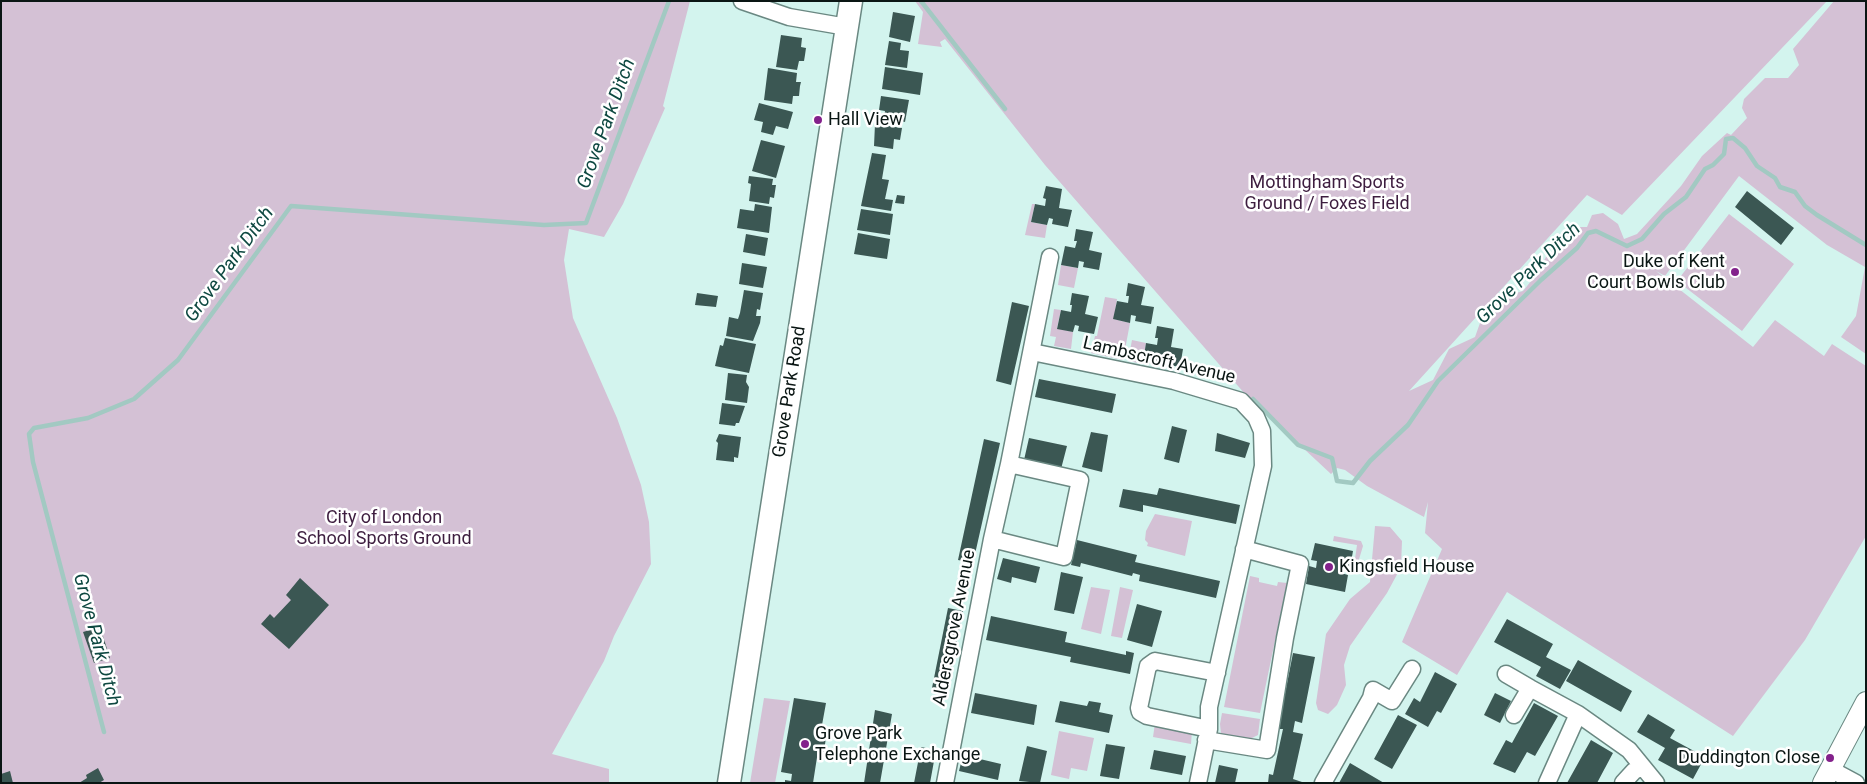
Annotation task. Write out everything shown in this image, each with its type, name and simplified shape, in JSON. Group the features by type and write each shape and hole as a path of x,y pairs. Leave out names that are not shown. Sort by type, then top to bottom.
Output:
{"main road":[{"name":"Grove Park Road","path":"729,783 851,1"}],"street":[{"path":"742,1 789,17 847,26"},
{"name":"Aldersgrove Avenue","path":"949,782 992,539 1032,352 1050,256"},
{"name":"Lambscroft Avenue","path":"1032,352 1174,381 1241,401 1250,408 1262,432 1264,454 1209,708 1207,735 1198,783"},
{"name":"Aldersgrove Avenue","path":"992,539 1064,557 1080,480 1009,464"},
{"path":"1217,673 1155,661 1148,666 1139,708 1140,712 1147,716 1207,735 1267,750 1285,638 1300,564 1244,549"},
{"path":"1323,783 1371,698 1373,690 1392,701 1412,669"},
{"path":"1506,674 1578,714 1629,750 1656,783"},
{"path":"1514,715 1530,688"},
{"path":"1856,783 1827,776 1866,702"},
{"path":"1547,783 1578,714"},
{"path":"1623,783 1634,771 1643,767"}],"green space":[{"name":"City of London School Sports Ground","path":"1,1 690,1 663,106 665,108 623,204 604,237 569,229 564,260 573,318 617,418 641,485 649,522 651,564 614,636 604,661 552,754 609,769 609,783 1,783"},
{"name":"Mottingham Sports Ground / Foxes Field","path":"915,1 1827,1 1622,215 1587,195 1409,391 1433,380 1449,349 1475,337 1480,323 1490,307 1507,296 1523,291 1536,275 1546,257 1559,248 1571,232 1579,227 1587,227 1592,215 1603,213 1618,224 1624,239 1637,234 1681,186 1702,156 1727,133 1731,135 1747,118 1742,108 1744,99 1765,78 1788,78 1799,65 1793,49 1834,1 1866,1 1866,354 1841,337 1856,316 1865,267 1827,245 1739,176 1665,276 1656,271 1753,347 1775,320 1824,356 1832,344 1866,366 1866,536 1805,640 1733,736 1507,592 1457,675 1402,642 1442,549 1425,533 1428,502 1424,517 1367,486 1345,470 1337,468 1331,474 1245,394 1045,165 945,39 940,42 942,47 918,44 923,12"},
{"path":"1032,204 1035,204 1031,222 1047,225 1045,238 1025,235"},
{"name":"Duke of Kent Court Bowls Club","path":"1729,214 1794,264 1742,331 1677,281"},
{"path":"1061,265 1078,268 1074,288 1058,285"},
{"path":"1105,297 1117,299 1114,319 1130,323 1123,360 1091,353 1095,336 1097,336"},
{"path":"1054,309 1061,310 1057,328 1073,332 1071,349 1054,346 1056,337 1050,336"},
{"path":"1132,340 1146,343 1143,361 1148,363 1148,365 1128,361"},
{"path":"1155,514 1192,521 1185,556 1147,546 1148,543 1145,540 1146,531"},
{"path":"1375,526 1390,527 1402,541 1401,567 1387,593 1350,646 1344,665 1346,685 1337,705 1328,714 1318,710 1316,703 1326,634 1350,599 1370,582"},
{"path":"1334,536 1361,541 1363,546 1357,566 1354,566 1357,545 1333,541"},
{"path":"1250,576 1259,578 1259,582 1277,586 1278,582 1287,583 1260,713 1224,707"},
{"path":"1091,587 1110,590 1101,634 1081,629"},
{"path":"1120,587 1133,590 1122,638 1111,636"},
{"path":"764,698 790,701 775,783 750,783"},
{"path":"1222,713 1260,719 1258,735 1248,740 1221,734"},
{"path":"1155,723 1192,731 1191,744 1153,737"},
{"path":"1059,731 1094,738 1087,771 1071,768 1069,779 1051,775"}],"building":[{"path":"893,12 915,16 910,42 889,37"},
{"path":"781,35 802,38 801,47 806,48 805,55 804,61 799,61 797,70 776,67"},
{"path":"889,41 901,43 900,50 909,51 907,68 885,65"},
{"path":"885,67 923,73 920,95 882,89"},
{"path":"768,68 797,73 796,82 801,82 799,96 793,96 792,104 764,100"},
{"path":"881,96 909,100 905,122 898,120 897,124 883,122 885,111 879,110"},
{"path":"759,103 793,112 788,129 776,126 773,135 761,132 763,122 754,120"},
{"path":"875,124 902,128 900,140 894,139 893,149 874,146"},
{"path":"761,140 785,146 776,178 752,171"},
{"path":"872,153 886,155 882,179 889,180 885,199 893,200 891,211 861,206"},
{"path":"749,176 773,179 772,185 776,185 774,198 770,197 769,204 749,201 751,184 748,183"},
{"path":"1046,186 1062,189 1059,208 1072,210 1068,227 1052,224 1053,219 1049,218 1047,225 1031,222 1035,204 1045,206 1046,199 1043,198"},
{"path":"1747,191 1794,228 1781,245 1735,207"},
{"path":"897,195 905,196 904,204 895,203"},
{"path":"755,204 772,207 769,233 737,228 740,209 754,211"},
{"path":"861,209 893,214 890,235 857,230"},
{"path":"1076,229 1093,232 1089,250 1102,253 1099,270 1083,267 1084,262 1079,261 1078,268 1061,265 1065,246 1075,248 1077,241 1074,241"},
{"path":"858,233 890,239 887,259 854,254"},
{"path":"746,234 768,238 765,256 743,252"},
{"path":"742,263 767,267 763,288 739,284"},
{"path":"1128,283 1145,287 1141,305 1154,307 1151,324 1135,321 1136,316 1131,315 1130,323 1113,319 1117,301 1128,303 1129,296 1126,296"},
{"path":"744,290 763,293 760,310 757,309 756,316 761,316 760,323 753,341 726,336 729,317 738,319"},
{"path":"697,293 718,296 716,307 695,305"},
{"path":"1072,293 1089,296 1085,314 1098,317 1094,334 1078,331 1079,326 1075,325 1073,332 1057,329 1061,310 1071,312"},
{"path":"1012,302 1029,306 1011,385 996,381"},
{"path":"1157,326 1174,329 1171,347 1183,349 1180,367 1164,364 1165,359 1160,358 1159,365 1143,362 1146,343 1157,345 1158,338 1155,338"},
{"path":"725,338 756,344 749,373 715,366 720,345 723,346"},
{"path":"728,373 747,375 746,382 749,387 747,403 725,400"},
{"path":"1039,379 1116,394 1112,413 1035,397"},
{"path":"722,403 745,406 739,423 736,423 735,426 719,424"},
{"path":"1172,426 1187,430 1179,463 1164,459"},
{"path":"1091,432 1108,435 1102,472 1082,467"},
{"path":"1217,433 1250,443 1245,458 1215,451"},
{"path":"719,434 741,437 738,458 734,457 734,462 716,460 718,443 716,441"},
{"path":"1029,438 1067,446 1061,469 1024,460"},
{"path":"984,439 1000,443 973,563 958,560"},
{"path":"1159,488 1240,505 1236,524 1143,505 1143,512 1119,507 1123,489 1157,495"},
{"path":"1077,540 1137,555 1135,562 1220,581 1216,598 1139,581 1140,575 1133,573 1132,576 1081,563 1080,567 1071,565"},
{"name":"Kingsfield House","path":"1315,543 1353,551 1350,568 1343,567 1341,573 1348,575 1345,592 1306,584 1309,566 1316,568 1317,561 1311,560"},
{"path":"1003,558 1040,567 1036,583 1012,577 1011,583 997,579"},
{"path":"1061,572 1083,577 1074,614 1054,610"},
{"path":"300,578 329,605 289,649 261,624 270,614 274,618 291,600 286,595"},
{"path":"1137,604 1162,611 1152,647 1127,640"},
{"path":"948,608 963,611 947,691 932,688"},
{"path":"991,616 1067,632 1065,642 1126,655 1126,651 1134,653 1130,674 1070,662 1071,657 986,640"},
{"path":"1507,619 1553,644 1546,657 1571,670 1560,689 1536,676 1541,667 1494,642"},
{"path":"100,627 110,658 94,663 83,632"},
{"path":"1293,653 1315,657 1302,723 1295,721 1293,732 1303,734 1293,779 1305,783 1268,783 1269,774 1273,775 1283,729 1278,729"},
{"path":"1578,660 1632,691 1621,712 1566,681"},
{"path":"1435,672 1457,684 1441,713 1437,711 1428,727 1405,714 1414,698 1420,702"},
{"path":"975,693 1037,705 1034,725 971,713"},
{"path":"1495,693 1511,701 1500,723 1484,715"},
{"name":"Grove Park Telephone Exchange","path":"794,698 826,703 820,736 826,737 824,752 818,751 813,783 785,783 785,780 791,781 792,774 781,772"},
{"path":"1060,701 1087,706 1089,701 1101,703 1099,712 1113,715 1109,733 1055,722"},
{"path":"1534,703 1558,716 1535,756 1527,752 1515,773 1493,764 1506,740 1512,743"},
{"path":"875,710 892,714 880,783 864,783"},
{"path":"1648,714 1675,730 1670,738 1705,757 1693,779 1658,760 1665,748 1637,732"},
{"path":"1398,715 1417,725 1392,769 1374,759"},
{"path":"1591,740 1613,753 1597,783 1567,783"},
{"path":"1106,744 1125,747 1119,779 1100,776"},
{"path":"1027,746 1047,751 1040,783 1019,781"},
{"path":"921,747 936,750 930,783 914,783"},
{"path":"1154,750 1186,756 1182,775 1150,769"},
{"path":"963,755 1001,764 998,780 959,771"},
{"path":"1350,763 1384,783 1339,783"},
{"path":"1219,765 1238,769 1235,783 1215,783"},
{"path":"98,768 104,780 99,783 79,783 87,778 86,775"},
{"path":"10,771 13,783 1,783 1,774"}],"waterway":[{"name":"Grove Park Ditch","path":"104,732 33,462 29,434 34,428 88,418 134,399 178,360 291,206 544,225 586,223 669,1"},
{"name":"Grove Park Ditch","path":"921,1 1005,109"},
{"name":"Grove Park Ditch","path":"1253,399 1298,445 1332,458 1337,481 1353,483 1370,461 1408,425 1438,381 1541,280 1577,248 1588,233 1596,231 1627,246 1642,239 1664,214 1686,197 1705,169 1713,165 1724,154 1726,139 1733,138 1745,148 1757,166 1775,178 1780,187 1795,192 1805,206 1866,245"}],"place":[{"name":"Hall View","path":"818,120"},
{"name":"Duke of Kent Court Bowls Club","path":"1735,272"},
{"name":"Kingsfield House","path":"1329,567"},
{"name":"Grove Park Telephone Exchange","path":"805,744"},
{"name":"Duddington Close","path":"1830,758"}]}
